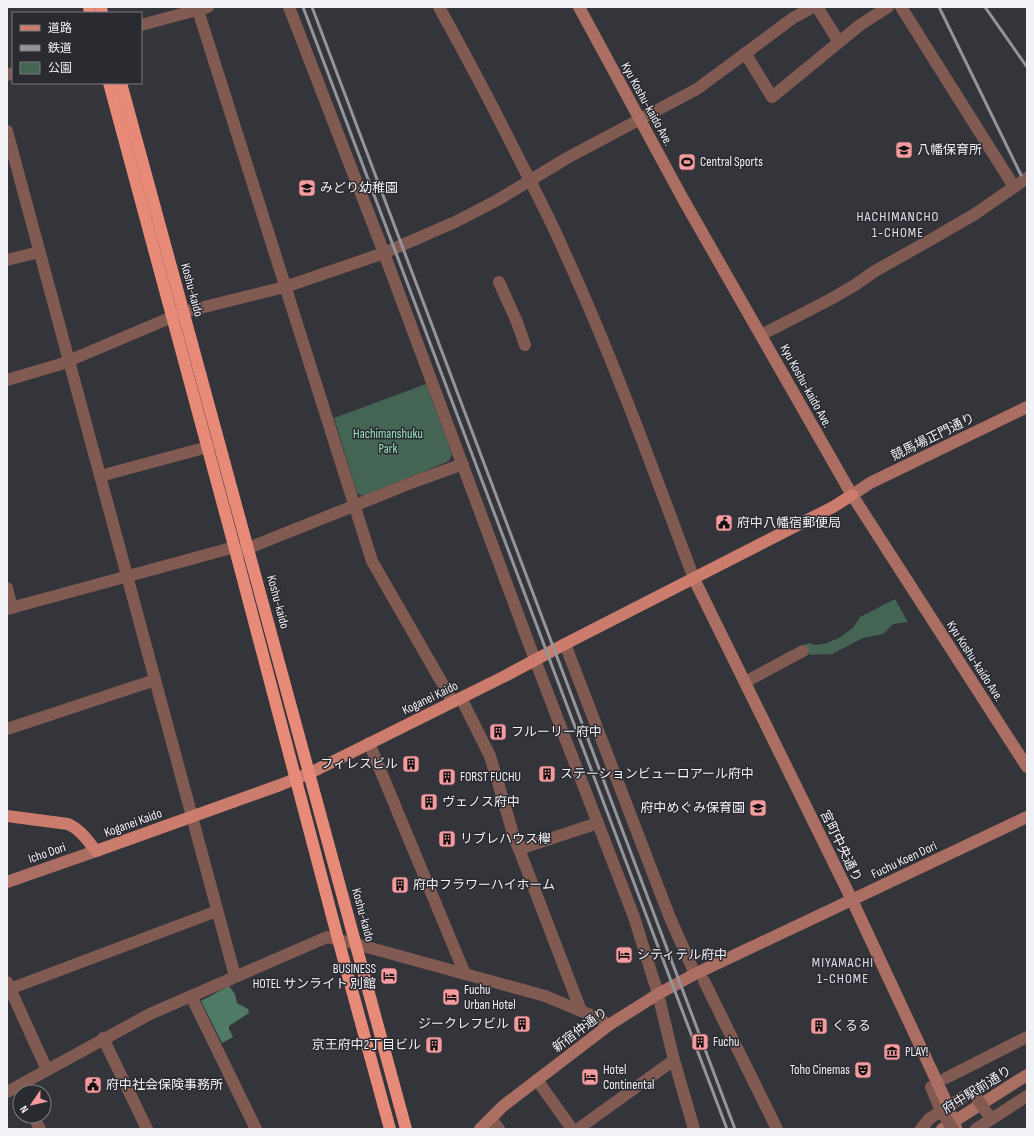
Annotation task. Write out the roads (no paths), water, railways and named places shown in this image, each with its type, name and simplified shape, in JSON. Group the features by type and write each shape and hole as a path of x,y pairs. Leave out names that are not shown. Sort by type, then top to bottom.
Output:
{"highway":[{"name":"Koshu-kaido","path":"109,84 236,550 338,940 390,1129"},
{"name":"Koshu-kaido","path":"122,84 406,1129"}],"main road":[{"name":"Koganei Kaido","path":"7,816 68,824 79,830 96,850 310,773 505,676 824,512 852,495"}],"street":[{"path":"289,7 384,253 535,660 634,917 658,994 674,1060 694,1129"},
{"path":"440,7 472,67 564,250 593,316 645,448 694,579"},
{"name":"Kyu Koshu-kaido Ave.","path":"579,7 683,199 852,495 1027,767"},
{"path":"7,380 69,361 184,312 286,287 384,253 455,222 496,201 567,158 697,89 793,18 813,7 840,42"},
{"path":"745,53 772,97 860,25 888,7"},
{"path":"901,7 1011,182 1013,188"},
{"path":"142,25 201,8 286,287 372,561 490,756 519,849 581,1011"},
{"path":"7,131 235,976"},
{"path":"761,334 831,299 855,285 881,267 975,214 1027,178"},
{"path":"7,260 39,252"},
{"path":"499,282 517,322 525,345"},
{"name":"競馬場正門通り","path":"852,495 870,483 1027,407"},
{"path":"100,476 208,448"},
{"path":"7,588 10,609 127,577 248,548 462,464"},
{"name":"宮町中央通り","path":"694,579 852,900 944,1097 954,1127"},
{"path":"565,644 670,918 699,978 777,1129"},
{"path":"745,682 803,651"},
{"path":"7,729 155,680"},
{"path":"369,743 465,974"},
{"name":"Fuchu Koen Dori","path":"699,978 852,900 1027,817"},
{"path":"519,849 598,823"},
{"name":"Icho Dori","path":"7,882 96,850"},
{"path":"46,1070 8,987 217,911"},
{"path":"24,1084 103,1038 150,1014 327,937 545,996 598,1018 608,1025"},
{"name":"新宿仲通り","path":"480,1129 502,1106 608,1025 658,994 699,978"},
{"path":"191,996 256,1129"},
{"path":"946,1078 1027,1037"},
{"path":"103,1038 147,1129"},
{"path":"578,1129 674,1060"},
{"name":"府中駅前通り","path":"942,1129 954,1127 1027,1075"},
{"path":"537,1080 572,1129"},
{"path":"931,1087 941,1111 954,1127"},
{"path":"920,1129 929,1119 972,1091 990,1119"},
{"path":"976,1129 1027,1096"},
{"path":"491,1118 499,1129"}],"railway":[{"path":"303,7 727,1129"},
{"path":"312,7 735,1129"},
{"path":"939,7 1021,175"},
{"path":"985,7 1027,67"}],"place":[{"name":"八幡保育所","path":"904,150"},
{"name":"Central Sports","path":"687,162"},
{"name":"みどり幼稚園","path":"307,188"},
{"name":"府中八幡宿郵便局","path":"724,523"},
{"name":"フルーリー府中","path":"498,732"},
{"name":"フィレスビル","path":"411,764"},
{"name":"ステーションビューロアール府中","path":"547,774"},
{"name":"FORST FUCHU","path":"447,777"},
{"name":"ヴェノス府中","path":"429,802"},
{"name":"府中めぐみ保育園","path":"758,808"},
{"name":"リブレハウス欅","path":"447,839"},
{"name":"府中フラワーハイホーム","path":"400,885"},
{"name":"シティテル府中","path":"624,955"},
{"name":"BUSINESS HOTEL サンライト 別館","path":"389,976"},
{"name":"Fuchu Urban Hotel","path":"451,997"},
{"name":"ジークレフビル","path":"522,1024"},
{"name":"くるる","path":"819,1026"},
{"name":"Fuchu","path":"700,1042"},
{"name":"京王府中2丁目ビル","path":"434,1045"},
{"name":"PLAY!","path":"892,1052"},
{"name":"Toho Cinemas","path":"863,1070"},
{"name":"Hotel Continental","path":"590,1077"},
{"name":"府中社会保険事務所","path":"93,1085"}],"district":[{"name":"HACHIMANCHO 1-CHOME","path":"898,224"},
{"name":"MIYAMACHI 1-CHOME","path":"843,970"}],"park label":[{"name":"Hachimanshuku Park","path":"388,442"}]}
